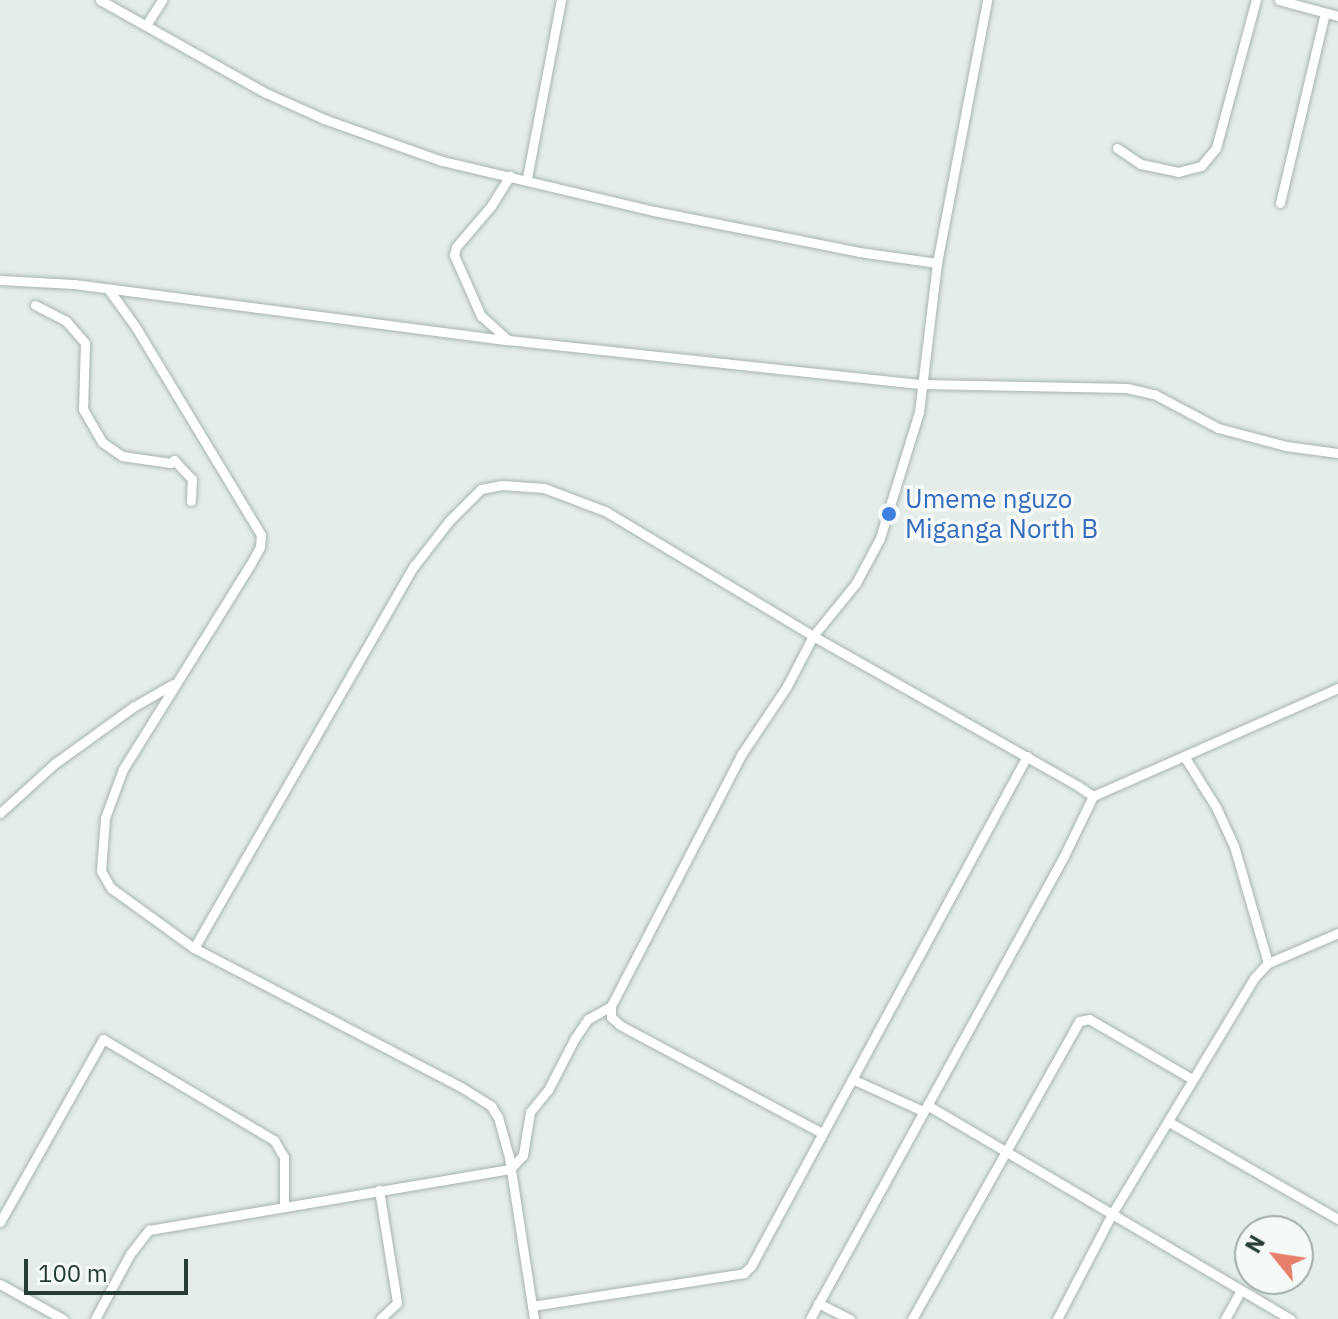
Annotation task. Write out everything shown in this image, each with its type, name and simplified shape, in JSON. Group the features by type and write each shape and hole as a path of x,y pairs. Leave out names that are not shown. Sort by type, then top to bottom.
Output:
{"street":[{"path":"100,0 266,93 324,119 442,161 527,178 654,211 859,252 937,263"},
{"path":"146,25 162,0"},
{"path":"527,178 561,0"},
{"path":"822,1133 620,1025 611,1017 611,1006 741,755 787,686 813,636 856,583 880,538 908,455 922,384 937,263 987,0"},
{"path":"1117,148 1141,164 1178,172 1201,166 1216,148 1256,0"},
{"path":"1279,0 1302,3 1338,16"},
{"path":"1280,203 1325,13"},
{"path":"508,340 481,316 454,255 456,247 491,206 510,176"},
{"path":"0,280 109,290 508,340 922,384 1142,390 1218,428 1286,446 1338,453"},
{"path":"109,290 135,326 261,535 260,547 123,769 105,818 101,871 111,888 194,948 461,1087 491,1106 504,1135 534,1319"},
{"path":"35,305 66,321 85,343 83,409 89,426 102,442 122,456 170,463 174,460 192,479 191,501"},
{"path":"194,948 414,566 449,521 481,489 502,485 544,488 605,511 813,636 1093,796"},
{"path":"0,813 54,764 133,707 177,681"},
{"path":"810,1319 1093,796 1338,688"},
{"path":"532,1306 744,1273 766,1241 1027,756"},
{"path":"1184,756 1216,807 1234,846 1268,963"},
{"path":"1057,1319 1113,1212 1254,978 1268,963 1338,933"},
{"path":"95,1319 130,1254 149,1230 510,1169 523,1155 530,1112 548,1090 575,1038 588,1019 611,1006"},
{"path":"912,1319 1082,1019 1089,1019 1192,1079"},
{"path":"0,1222 103,1039 274,1140 284,1157 284,1205"},
{"path":"852,1079 925,1108 1113,1212 1234,1286"},
{"path":"1169,1122 1338,1219"},
{"path":"379,1190 397,1303 389,1314 380,1319"},
{"path":"0,1284 63,1319"},
{"path":"1225,1319 1238,1295"},
{"path":"1250,1295 1291,1319"},
{"path":"818,1303 850,1319"}],"place":[{"name":"Umeme nguzo Miganga North B","path":"889,514"}]}
